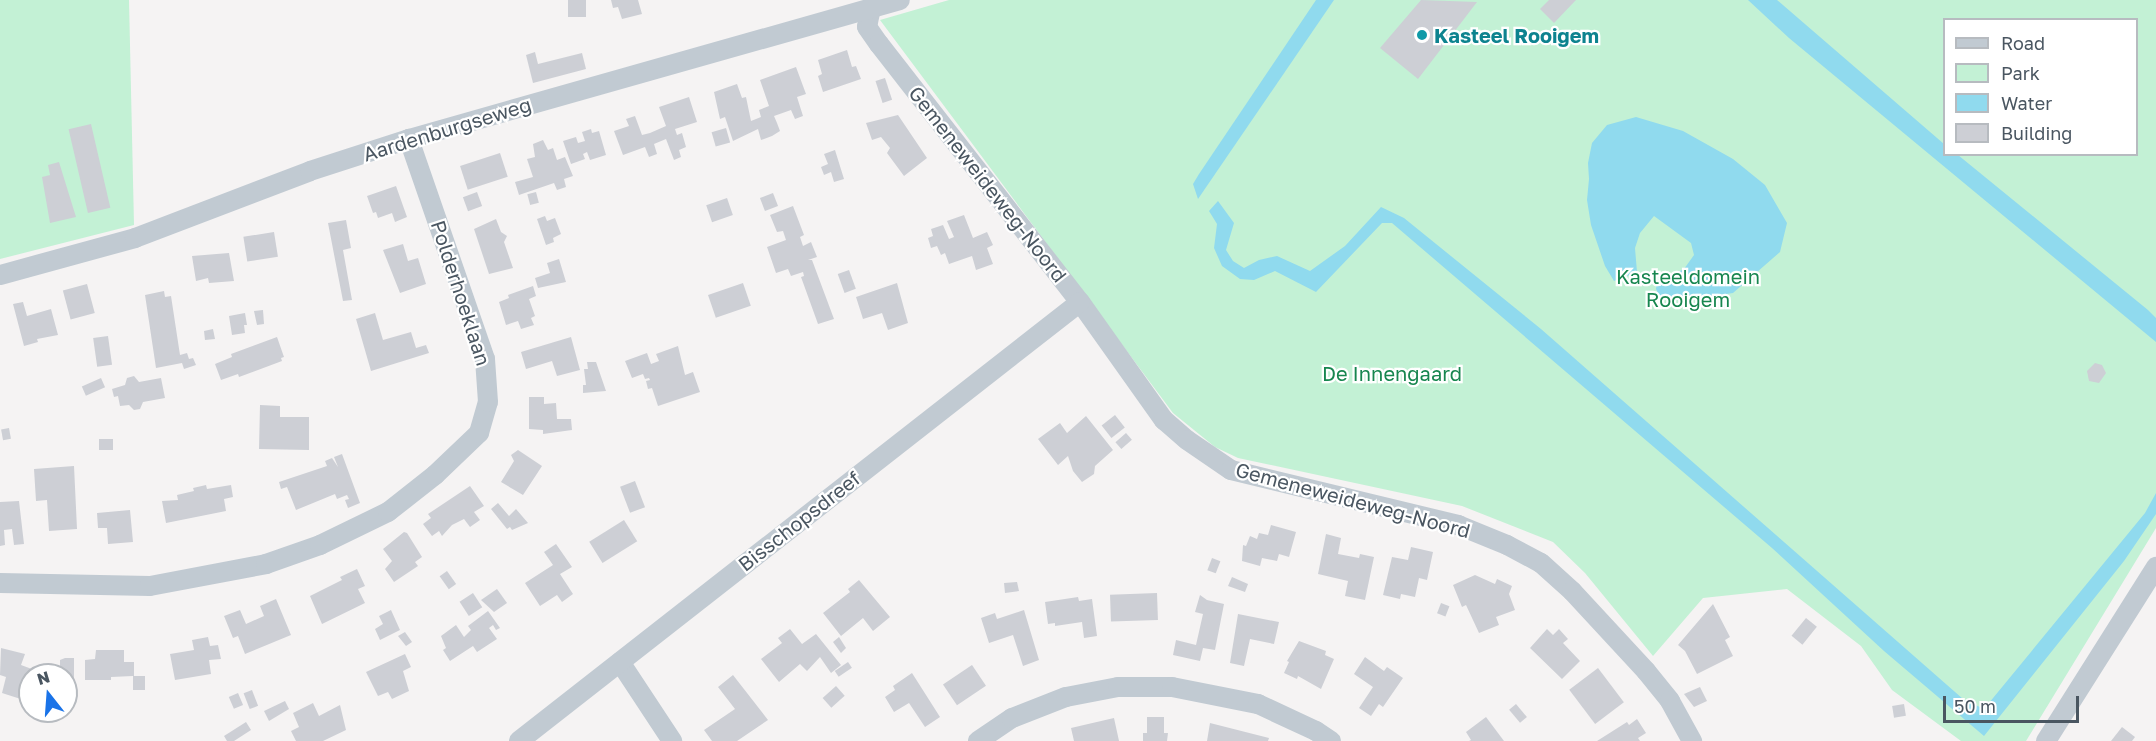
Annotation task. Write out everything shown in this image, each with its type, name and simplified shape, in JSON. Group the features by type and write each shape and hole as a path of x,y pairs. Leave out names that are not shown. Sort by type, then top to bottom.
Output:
{"street":[{"name":"Aardenburgseweg","path":"0,275 135,237 310,171 409,139 900,0"},
{"name":"Gemeneweideweg-Noord","path":"871,8 867,27 879,44 1080,302 1164,420 1208,456 1232,470 1458,525 1507,545 1541,563 1572,591 1646,671 1670,701 1692,741"},
{"name":"Polderhoeklaan","path":"0,583 150,586 266,564 320,545 388,512 435,475 479,433 488,402 485,359 409,139"},
{"name":"Bisschopsdreef","path":"519,741 1080,302"},
{"path":"2046,741 2153,578"},
{"path":"620,662 672,741"},
{"path":"978,741 1012,718 1066,697 1118,687 1172,687 1258,704 1316,731 1331,741"}],"green space":[{"path":"0,0 129,0 134,225 0,259"},
{"name":"Kasteeldomein Rooigem","path":"949,0 2156,0 2156,528 2026,741 1961,741 1892,690 1861,646 1787,589 1703,598 1653,656 1585,573 1553,542 1462,506 1238,458 1215,447 1173,413 880,20"}],"water":[{"path":"1316,0 1334,0 1198,199 1193,184"},
{"path":"1748,0 1777,0 1943,143 1943,156 1959,156 2148,310 2156,318 2156,342 1789,38"},
{"path":"1636,117 1683,131 1733,159 1765,185 1787,223 1780,252 1733,293 1686,300 1660,297 1656,289 1657,282 1684,269 1694,255 1691,243 1654,216 1640,233 1635,248 1637,272 1614,281 1605,266 1591,225 1587,200 1588,163 1592,143 1607,125"},
{"path":"1218,201 1234,223 1226,250 1233,261 1244,268 1259,260 1277,256 1310,271 1345,246 1381,207 1404,218 1541,329 1963,699 1984,709 2145,513 2156,493 2156,514 2124,561 1984,736 1884,651 1772,548 1392,223 1382,223 1316,292 1275,271 1254,280 1240,279 1222,266 1214,248 1217,224 1209,211"}],"building":[{"path":"568,0 586,0 586,17 568,17"},
{"path":"611,0 638,0 642,14 622,19 618,7 613,8"},
{"name":"Kasteel Rooigem","path":"1421,0 1477,2 1418,79 1380,48"},
{"path":"1549,0 1576,0 1554,23 1540,9"},
{"path":"847,50 852,67 856,66 861,79 823,92 818,76 822,74 818,60"},
{"path":"535,52 538,64 582,53 586,69 533,83 526,55"},
{"path":"796,67 806,94 797,97 803,116 795,119 791,110 774,116 780,131 761,140 758,129 733,141 725,117 720,119 714,92 737,84 742,98 746,97 751,121 761,117 759,110 769,106 760,80"},
{"path":"885,78 892,100 883,103 875,81"},
{"path":"689,97 697,122 675,129 677,135 682,133 686,147 679,150 681,157 674,160 666,139 654,144 657,154 649,157 645,147 623,155 614,131 629,126 626,119 635,116 642,135 650,133 666,126 659,107"},
{"path":"898,115 927,158 904,176 887,153 890,148 881,137 872,140 866,123"},
{"path":"91,124 110,208 88,213 69,129"},
{"path":"726,128 730,142 716,147 712,132"},
{"path":"591,129 592,133 599,131 606,155 590,160 587,152 583,154 585,159 571,164 563,141 576,137 578,143 585,141 582,132"},
{"path":"543,140 548,150 553,148 557,160 565,157 573,176 564,179 566,187 557,190 554,183 519,195 515,182 533,177 527,159 535,157 533,144"},
{"path":"835,150 844,179 834,182 831,172 824,175 821,167 828,164 824,154"},
{"path":"500,153 508,177 468,190 460,166"},
{"path":"59,162 76,217 50,223 42,177 50,175 48,165"},
{"path":"396,186 407,217 395,222 392,213 378,218 376,212 373,213 367,196"},
{"path":"477,192 482,206 468,211 463,197"},
{"path":"536,192 539,203 530,205 527,194"},
{"path":"773,193 778,206 765,211 760,198"},
{"path":"727,198 733,215 712,222 706,205"},
{"path":"793,206 804,235 800,237 803,246 811,242 817,257 808,260 812,260 834,319 818,324 801,277 804,276 803,272 791,276 788,269 776,273 767,247 786,240 783,231 777,232 770,215"},
{"path":"964,215 973,238 987,232 993,245 987,248 993,264 976,270 972,256 949,264 945,253 941,255 937,246 931,248 928,238 933,236 931,229 943,225 949,239 954,237 947,221"},
{"path":"545,216 547,221 555,218 561,234 553,238 554,242 546,245 537,219"},
{"path":"496,219 501,232 507,236 504,242 513,268 489,274 474,229"},
{"path":"346,220 351,248 343,250 352,300 343,301 328,223"},
{"path":"274,232 278,257 247,262 243,237"},
{"path":"403,244 408,261 418,258 426,284 400,293 383,250"},
{"path":"229,253 234,281 209,283 208,278 196,281 192,256"},
{"path":"559,259 566,282 538,288 535,278 550,273 547,263"},
{"path":"849,270 856,289 845,293 838,274"},
{"path":"743,283 751,306 716,318 708,295"},
{"path":"897,283 908,323 888,330 882,313 863,319 856,297"},
{"path":"87,284 95,313 71,319 63,290"},
{"path":"533,286 536,296 529,299 535,316 531,318 534,325 521,329 518,321 506,325 499,302 509,298 508,295"},
{"path":"164,291 165,297 171,296 180,355 187,353 189,359 193,358 196,365 184,369 182,363 156,368 145,295"},
{"path":"23,302 27,316 51,309 58,335 37,339 38,342 24,346 13,304"},
{"path":"263,310 264,324 257,325 254,311"},
{"path":"245,313 247,325 244,325 245,333 232,335 229,316"},
{"path":"375,313 383,340 411,332 416,348 426,345 429,353 371,371 356,319"},
{"path":"213,329 215,339 205,340 204,331"},
{"path":"108,336 112,365 97,367 93,338"},
{"path":"277,337 284,357 281,358 282,361 239,377 238,374 221,380 215,364 232,357 231,354"},
{"path":"571,337 580,370 557,376 552,361 526,369 521,352"},
{"path":"678,346 685,375 693,372 700,392 658,406 652,388 648,389 646,381 650,380 649,378 645,379 643,374 632,378 625,361 647,353 651,364 659,361 656,354"},
{"path":"587,362 596,362 606,391 583,393 583,385 586,385 584,369 588,369"},
{"path":"2095,363 2102,365 2106,373 2099,383 2089,381 2087,371"},
{"path":"134,376 139,382 161,378 165,398 143,402 140,409 134,410 129,405 120,406 118,396 114,397 112,389 125,385 127,378"},
{"path":"101,378 105,387 86,396 82,387"},
{"path":"529,397 544,397 544,404 556,403 557,419 571,419 572,430 543,434 543,430 529,429"},
{"path":"260,405 280,406 280,417 309,417 309,450 259,449"},
{"path":"1115,415 1125,428 1111,438 1102,425"},
{"path":"1086,416 1113,450 1095,466 1094,474 1082,482 1073,471 1068,456 1058,465 1038,439 1060,423 1067,433"},
{"path":"9,428 11,439 3,440 1,429"},
{"path":"1126,433 1132,440 1121,449 1115,442"},
{"path":"99,439 113,439 113,450 99,450"},
{"path":"518,450 542,466 523,495 501,482 514,461 511,455"},
{"path":"342,454 360,503 348,508 345,500 349,499 347,495 337,499 335,494 296,510 287,487 281,489 279,482 327,466 325,461 332,458 338,467 334,457"},
{"path":"74,466 77,529 49,531 47,500 36,501 34,469"},
{"path":"635,481 645,507 630,513 620,487"},
{"path":"206,485 207,489 231,485 233,497 224,499 226,511 166,523 162,501 178,500 177,495"},
{"path":"470,486 484,506 474,512 480,520 470,527 464,519 452,525 442,536 439,531 432,536 423,524 431,518 428,514"},
{"path":"19,501 24,544 14,545 12,529 4,530 5,545 0,546 0,502"},
{"path":"498,503 509,516 516,509 528,523 512,530 510,527 507,529 491,509"},
{"path":"130,510 133,542 108,544 107,528 98,528 97,513"},
{"path":"624,520 637,541 602,563 589,542"},
{"path":"1271,525 1296,532 1289,557 1279,554 1277,561 1262,558 1260,566 1242,561 1243,545 1246,546 1250,536 1257,539 1259,533 1268,535"},
{"path":"404,532 407,533 422,557 415,562 418,566 394,582 385,569 392,561 383,549"},
{"path":"1326,534 1341,538 1338,554 1359,558 1360,554 1374,557 1365,600 1345,596 1348,581 1318,574"},
{"path":"556,544 572,567 560,574 573,594 562,602 557,595 540,606 525,583 553,565 544,552"},
{"path":"1411,547 1433,552 1427,580 1419,578 1415,597 1401,594 1400,599 1383,595 1392,557 1408,560"},
{"path":"1212,558 1220,561 1216,573 1207,570"},
{"path":"357,569 365,586 358,589 365,603 322,624 310,596 342,580 340,577"},
{"path":"447,571 456,584 449,589 440,576"},
{"path":"1475,575 1495,584 1497,579 1512,586 1509,594 1515,610 1496,617 1499,625 1479,633 1466,605 1462,607 1453,585"},
{"path":"1232,577 1248,584 1245,592 1228,586"},
{"path":"859,580 890,617 873,631 863,618 841,636 823,613 850,592 848,589"},
{"path":"1017,582 1019,591 1005,593 1004,583"},
{"path":"497,589 507,603 494,612 481,600"},
{"path":"473,593 482,607 469,616 460,602"},
{"path":"1157,593 1158,620 1111,622 1110,595"},
{"path":"1200,595 1207,600 1224,604 1215,650 1203,648 1200,661 1173,655 1176,640 1196,645 1203,614 1195,612"},
{"path":"1078,597 1079,601 1092,599 1097,636 1084,638 1082,622 1055,626 1055,623 1048,624 1045,602"},
{"path":"276,599 291,635 245,654 238,636 233,638 224,616 240,610 246,624 264,616 260,606"},
{"path":"1441,603 1449,606 1445,616 1437,613"},
{"path":"1713,604 1730,637 1725,640 1733,656 1697,674 1685,651 1678,645"},
{"path":"391,610 400,630 380,640 375,629 383,624 379,616"},
{"path":"1024,610 1039,660 1023,666 1013,635 989,643 981,618 995,613 997,619"},
{"path":"488,611 500,628 496,630 493,625 489,628 497,639 477,652 473,646 450,661 443,650 446,648 441,636 456,625 464,637 471,630 468,626"},
{"path":"1238,614 1279,622 1274,644 1250,639 1244,666 1230,663"},
{"path":"1806,618 1817,627 1802,645 1792,636"},
{"path":"790,629 802,644 816,634 841,665 831,673 820,657 807,671 800,664 779,682 761,659 782,643 778,638"},
{"path":"1547,629 1553,635 1559,629 1568,639 1563,643 1580,661 1562,679 1530,648"},
{"path":"405,632 412,642 406,646 398,636"},
{"path":"208,637 210,646 218,645 221,659 209,660 211,674 175,680 170,654 194,650 192,640"},
{"path":"839,637 846,648 841,653 833,642"},
{"path":"1299,641 1326,651 1325,655 1334,659 1321,689 1298,676 1297,679 1284,673 1289,662 1287,661"},
{"path":"1,648 25,654 22,663 18,663 18,698 2,693 6,677 0,675"},
{"path":"96,650 124,650 124,662 134,662 134,676 145,676 145,690 133,690 133,676 111,677 111,680 85,680 85,660 95,659"},
{"path":"405,654 411,667 403,671 409,691 392,699 388,692 378,696 366,672"},
{"path":"1365,657 1384,671 1387,667 1403,678 1383,707 1379,704 1371,716 1359,708 1373,687 1354,674"},
{"path":"74,658 74,663 60,663 60,660"},
{"path":"848,662 852,668 839,677 835,671"},
{"path":"972,665 986,686 957,705 943,685"},
{"path":"1598,668 1624,702 1595,724 1569,690"},
{"path":"912,673 940,717 925,727 909,703 894,712 885,697 895,690 893,686"},
{"path":"733,675 768,720 737,741 712,741 704,730 735,709 718,687"},
{"path":"836,686 845,696 831,708 823,698"},
{"path":"1700,687 1707,701 1694,707 1684,694"},
{"path":"252,690 258,706 250,709 244,693"},
{"path":"238,693 243,705 234,709 229,697"},
{"path":"285,701 289,709 269,721 264,711"},
{"path":"313,703 319,716 340,705 346,730 323,741 296,741 291,731 299,727 293,713"},
{"path":"1516,704 1527,717 1520,723 1509,710"},
{"path":"1904,704 1906,716 1894,718 1892,706"},
{"path":"1147,717 1164,717 1164,733 1168,733 1167,741 1143,741 1143,733 1147,733"},
{"path":"1486,717 1504,741 1469,741 1471,740 1466,732"},
{"path":"1114,718 1119,741 1074,741 1071,728"},
{"path":"1637,719 1646,733 1638,738 1640,741 1597,741 1627,722 1629,725"},
{"path":"246,722 251,730 234,741 227,741 224,736"},
{"path":"1210,723 1269,738 1268,741 1207,741"},
{"path":"2122,727 2135,737 2132,741 2111,741"}],"place":[{"name":"Kasteel Rooigem","path":"1422,35"}],"park label":[{"name":"De Innengaard","path":"1392,373"}]}
